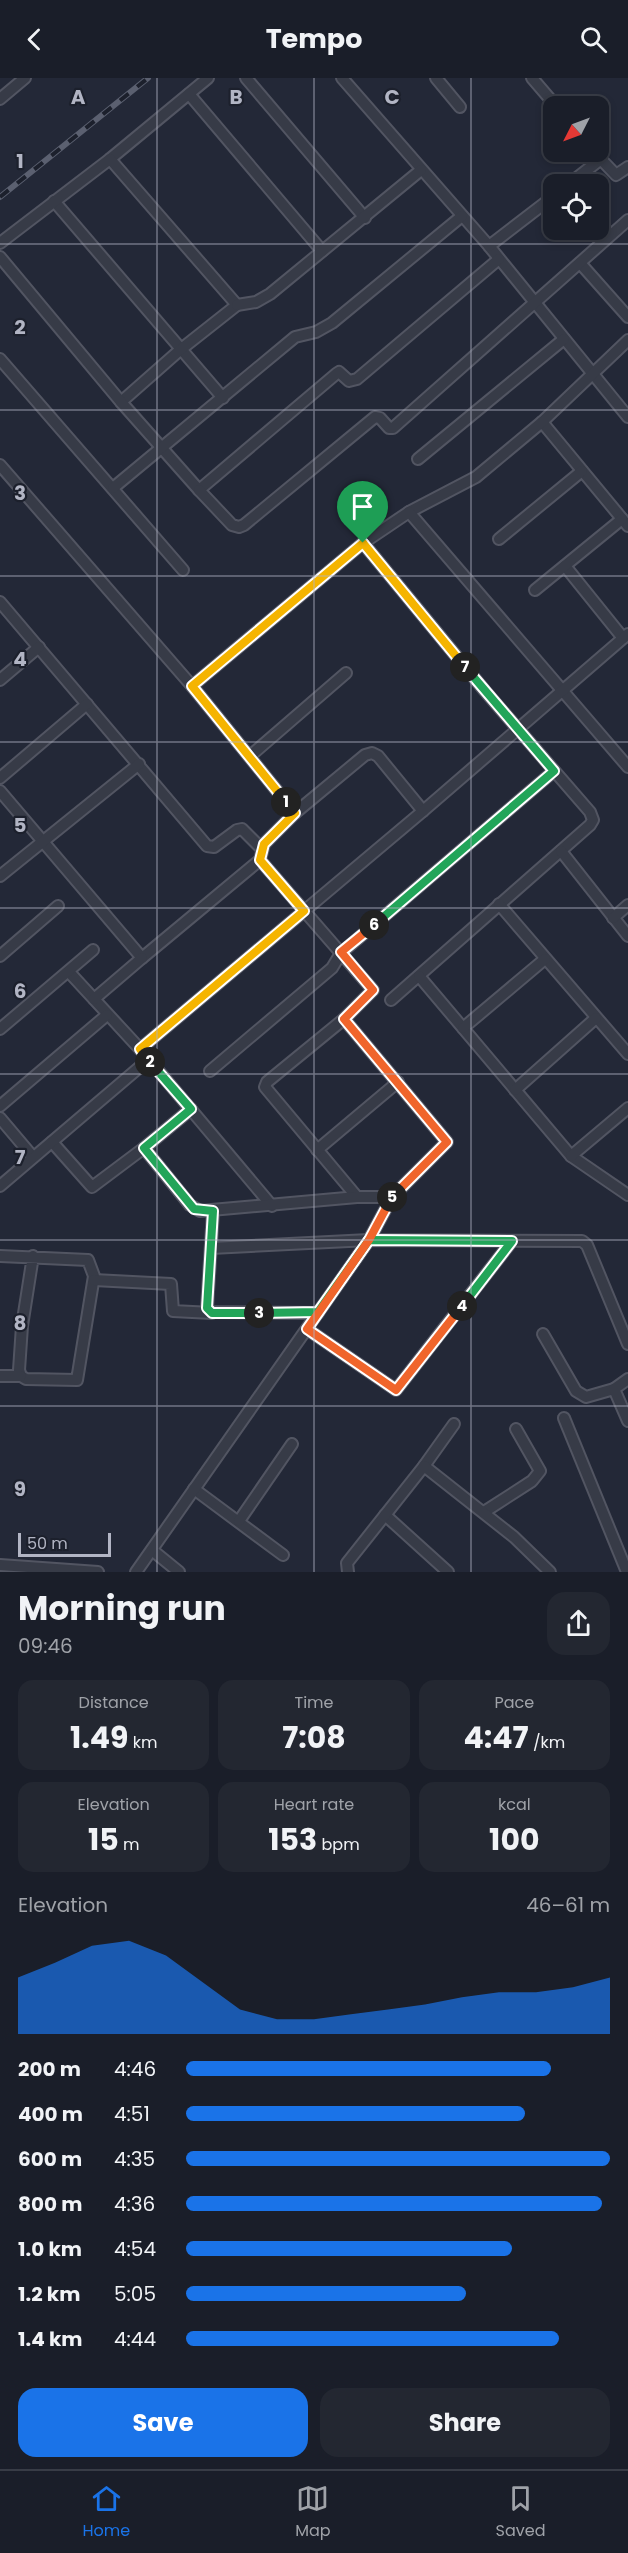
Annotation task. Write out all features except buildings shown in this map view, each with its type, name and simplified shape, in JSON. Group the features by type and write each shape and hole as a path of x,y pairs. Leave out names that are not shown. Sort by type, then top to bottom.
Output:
{"street":[{"path":"0,99 25,78"},
{"path":"0,243 110,159 208,78"},
{"path":"246,78 365,218"},
{"path":"342,78 489,246 628,417"},
{"path":"436,78 460,107"},
{"path":"532,78 547,96"},
{"path":"189,94 322,251"},
{"path":"110,159 237,305"},
{"path":"579,174 591,162"},
{"path":"604,162 616,175 628,167"},
{"path":"121,402 180,350 237,305 256,302 270,294 421,170"},
{"path":"54,201 223,398"},
{"path":"489,246 543,204"},
{"path":"113,488 296,337 316,332 332,323 462,216"},
{"path":"0,257 161,448 232,525 239,527 375,417 380,418 388,428 393,428 628,220"},
{"path":"199,490 336,374 339,372 349,381 357,379 499,259"},
{"path":"580,262 628,318"},
{"path":"418,459 564,339"},
{"path":"192,686 363,543 409,512 476,477 542,422 628,340"},
{"path":"0,359 183,570"},
{"path":"535,590 625,523 542,422"},
{"path":"0,465 192,686 295,813"},
{"path":"499,539 582,471"},
{"path":"409,512 628,767"},
{"path":"363,543 517,729 590,812 593,820 561,852 391,1000"},
{"path":"140,1049 423,811 626,636 565,566"},
{"path":"0,602 207,846 214,847 237,830 242,829 248,833 304,911 373,990 344,1019 267,1082 265,1087 357,1197"},
{"path":"0,680 39,647"},
{"path":"250,756 346,672"},
{"path":"0,778 87,704"},
{"path":"94,999 261,854 264,844 295,813 365,755 372,753 378,756 423,811"},
{"path":"0,876 139,764"},
{"path":"210,1071 332,968 341,952 554,771"},
{"path":"0,791 142,958"},
{"path":"561,852 628,936"},
{"path":"499,904 628,1054"},
{"path":"613,918 628,905"},
{"path":"0,956 58,906"},
{"path":"0,1029 93,950"},
{"path":"463,1028 545,959"},
{"path":"69,972 140,1049 272,1206"},
{"path":"419,976 571,1156 628,1195"},
{"path":"0,1106 107,1014"},
{"path":"515,1090 596,1018"},
{"path":"136,1572 369,1240 392,1197 447,1142 344,1019"},
{"path":"0,1184 148,1060"},
{"path":"317,1150 398,1082"},
{"path":"571,1156 628,1108"},
{"path":"52,1142 92,1187 191,1109"},
{"path":"0,1118 33,1157"},
{"path":"144,1148 194,1209 213,1211 357,1197 392,1197"},
{"path":"212,1313 207,1308 213,1211"},
{"path":"211,1248 369,1240 577,1241 587,1245 628,1344"},
{"path":"307,1329 396,1390 512,1241"},
{"path":"0,1256 88,1260 94,1276 77,1380 0,1376"},
{"path":"21,1376 19,1371 22,1326 33,1256"},
{"path":"94,1280 171,1284 173,1311 318,1312"},
{"path":"543,1334 576,1391 582,1396 586,1397 614,1389 628,1379"},
{"path":"614,1389 628,1421"},
{"path":"564,1418 627,1572"},
{"path":"348,1572 345,1568 346,1563 424,1466 454,1424"},
{"path":"484,1512 532,1481 540,1471 516,1428"},
{"path":"238,1521 292,1444"},
{"path":"424,1466 484,1512 550,1572"},
{"path":"194,1489 283,1555"},
{"path":"385,1515 448,1572"},
{"path":"152,1550 179,1572"},
{"path":"0,1565 98,1572"}],"railway":[{"path":"0,197 148,78"}],"route":[{"path":"363,543 192,686 295,813 264,844 260,860 304,911 140,1049 191,1109 144,1148 194,1209 213,1211 207,1308 209,1312 318,1312 369,1240 512,1241 396,1390 307,1329 369,1240 392,1197 447,1142 445,1136 344,1019 373,990 341,952 554,771 485,692 363,543"}]}
